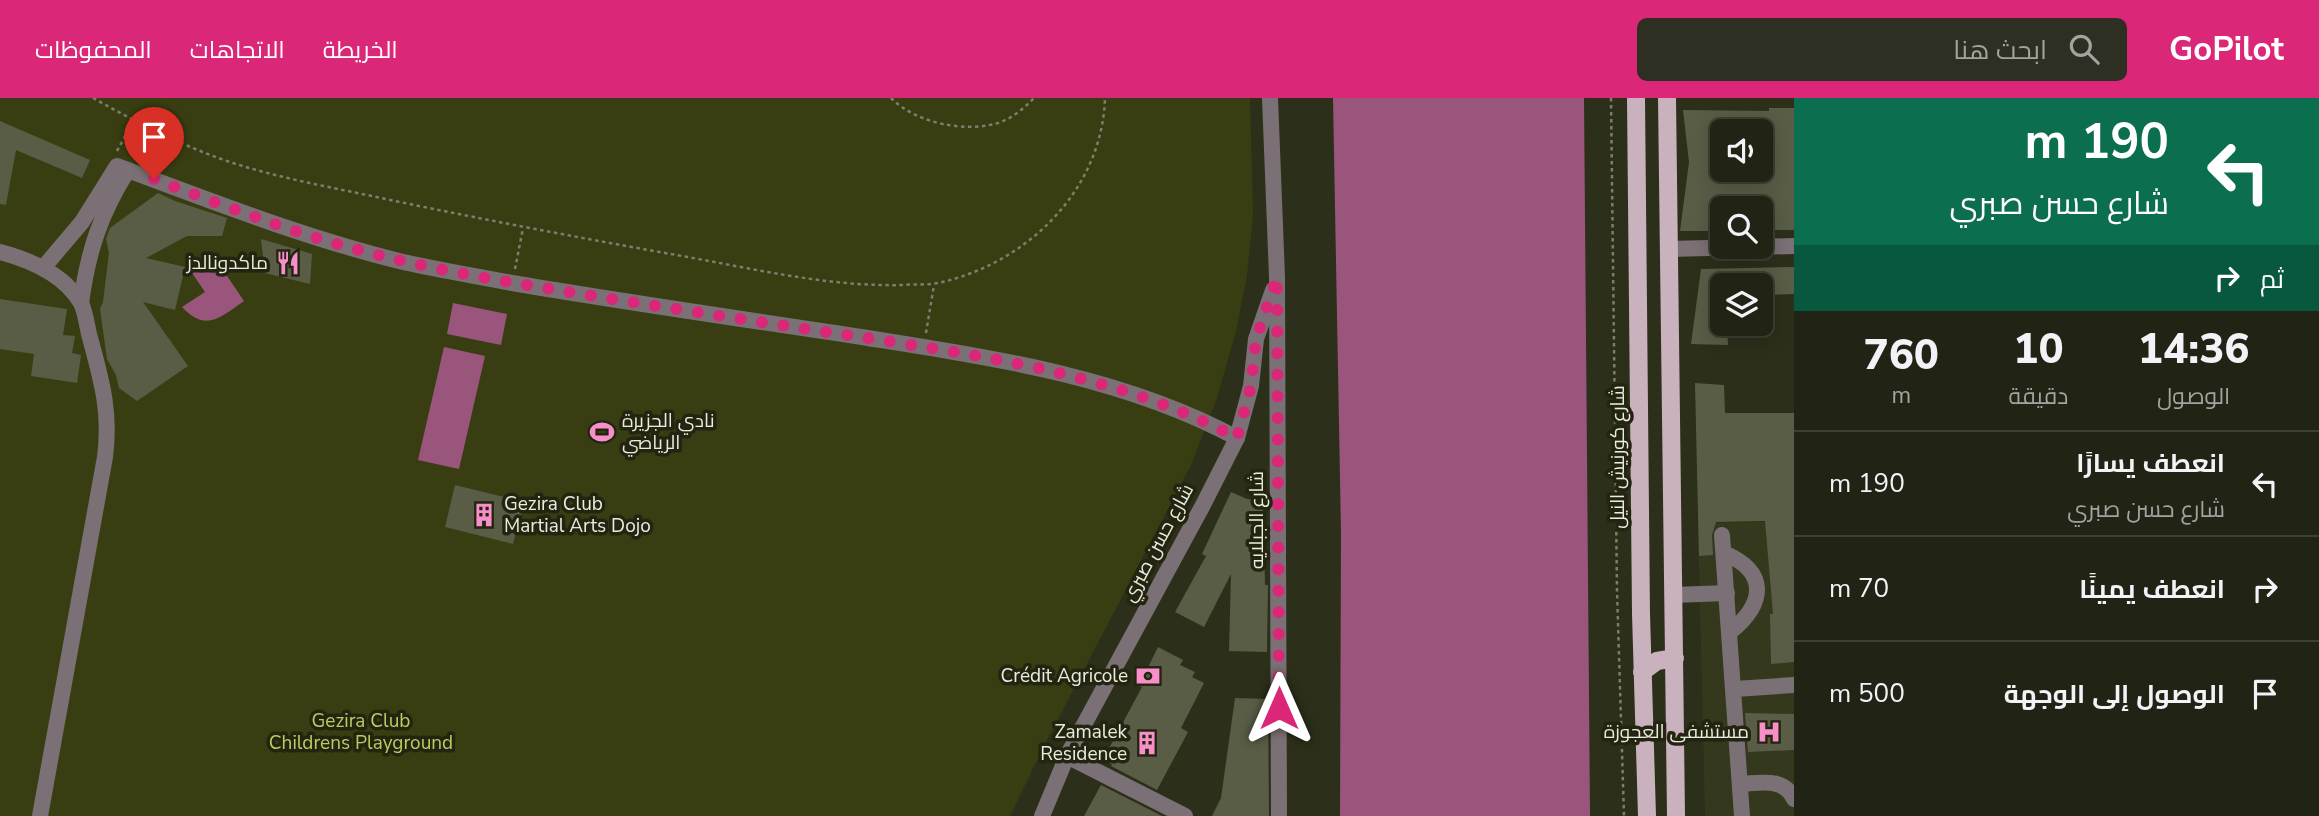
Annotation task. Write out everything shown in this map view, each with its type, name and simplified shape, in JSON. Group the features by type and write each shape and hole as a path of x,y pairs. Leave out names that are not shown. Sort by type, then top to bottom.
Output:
{"main road":[{"name":"شارع كورنيش النيل","path":"1636,98 1640,614 1647,816"},
{"path":"1667,98 1676,816"},
{"path":"1640,614 1656,623 1674,626"},
{"path":"1642,672 1657,661 1675,658"}],"street":[{"name":"شارع الجبلايه","path":"1270,98 1277,277 1279,816"},
{"path":"40,816 108,430 107,404 81,303 86,266 96,230 120,163 282,227 405,262 513,283 924,347 1044,369 1105,385 1216,426 1237,438"},
{"path":"43,268 109,190"},
{"path":"1668,249 1794,246"},
{"path":"0,252 43,268 64,283 81,303"},
{"name":"شارع حسن صبري","path":"1042,816 1067,757 1237,438 1251,386 1256,339 1277,277"},
{"path":"1722,535 1742,816"},
{"path":"1724,553 1742,561 1754,576 1757,594 1751,612 1730,632"},
{"path":"1674,595 1727,593"},
{"path":"1735,689 1794,685"},
{"path":"1067,757 1185,816"},
{"path":"1740,784 1777,783 1786,787 1794,799"}],"path":[{"path":"93,98 183,144 233,163 285,178 523,227 817,279 874,285 934,284 970,275 1003,260 1034,238 1059,212 1081,183 1097,150 1105,115 1105,98"},
{"path":"891,98 912,114 942,124 970,126 998,123 1020,112 1034,98"},
{"path":"1611,98 1617,453 1616,591 1624,816"},
{"path":"120,163 134,120"},
{"path":"513,283 523,227"},
{"path":"924,347 934,284"}],"shaded area":[{"path":"1333,98 1584,98 1590,816 1340,816 1341,533"},
{"path":"212,254 244,301 221,317 206,321 191,315 182,307 205,292 190,270"},
{"path":"453,303 507,314 501,345 447,334"},
{"path":"444,347 485,356 459,469 418,460"},
{"path":"1794,521 1794,816 1705,816 1698,523"}],"green space":[{"name":"نادي الجزيرة الرياضي","path":"0,98 1250,98 1253,215 1247,276 1236,331 1217,398 1191,465 1010,816 0,816"}],"building":[{"path":"1769,108 1794,108 1794,230 1773,230 1773,196 1710,196 1710,231 1680,231 1689,162 1683,110 1769,111"},
{"path":"0,121 90,160 82,178 16,150 6,205 0,204"},
{"path":"158,193 227,218 222,236 187,236 146,258 185,267 175,310 143,302 188,366 137,401 119,388 116,375 107,359 100,309 109,253 106,239 110,228"},
{"name":"ماكدونالدز","path":"261,239 312,254 310,284 265,273"},
{"path":"1794,267 1794,294 1773,295 1773,273 1710,273 1710,336 1728,336 1728,345 1691,344 1701,269"},
{"path":"0,299 67,309 63,335 75,336 72,353 81,355 77,383 31,376 34,354 0,349"},
{"path":"1695,383 1724,385 1725,413 1794,413 1794,662 1771,664 1770,614 1773,614 1765,521 1716,522 1712,535 1713,555 1699,556"},
{"name":"Gezira Club Martial Arts Dojo","path":"455,485 524,502 513,544 445,527"},
{"path":"1231,492 1247,499 1263,501 1265,585 1268,585 1267,652 1229,651 1231,574 1204,627 1175,612 1206,556 1202,554"},
{"name":"Zamalek Residence","path":"1158,647 1183,660 1180,665 1195,672 1192,677 1204,683 1181,728 1188,732 1157,790 1111,766 1109,763 1112,757 1106,754 1142,687 1139,686"},
{"path":"1235,698 1268,699 1269,816 1212,816 1221,798"},
{"name":"مستشفى العجوزة","path":"1745,713 1794,714 1794,750 1748,752"},
{"path":"1101,785 1162,816 1084,816"}],"place":[{"name":"ماكدونالدز","path":"288,263"},
{"name":"نادي الجزيرة الرياضي","path":"602,432"},
{"name":"Gezira Club Martial Arts Dojo","path":"484,515"},
{"name":"Crédit Agricole","path":"1148,676"},
{"name":"مستشفى العجوزة","path":"1769,732"},
{"name":"Zamalek Residence","path":"1147,743"}],"route":[{"path":"154,179 282,227 405,262 513,283 924,347 1044,369 1135,394 1216,426 1237,438 1251,386 1256,339 1277,277 1279,708"}],"park label":[{"name":"Gezira Club Childrens Playground","path":"361,732"}]}
